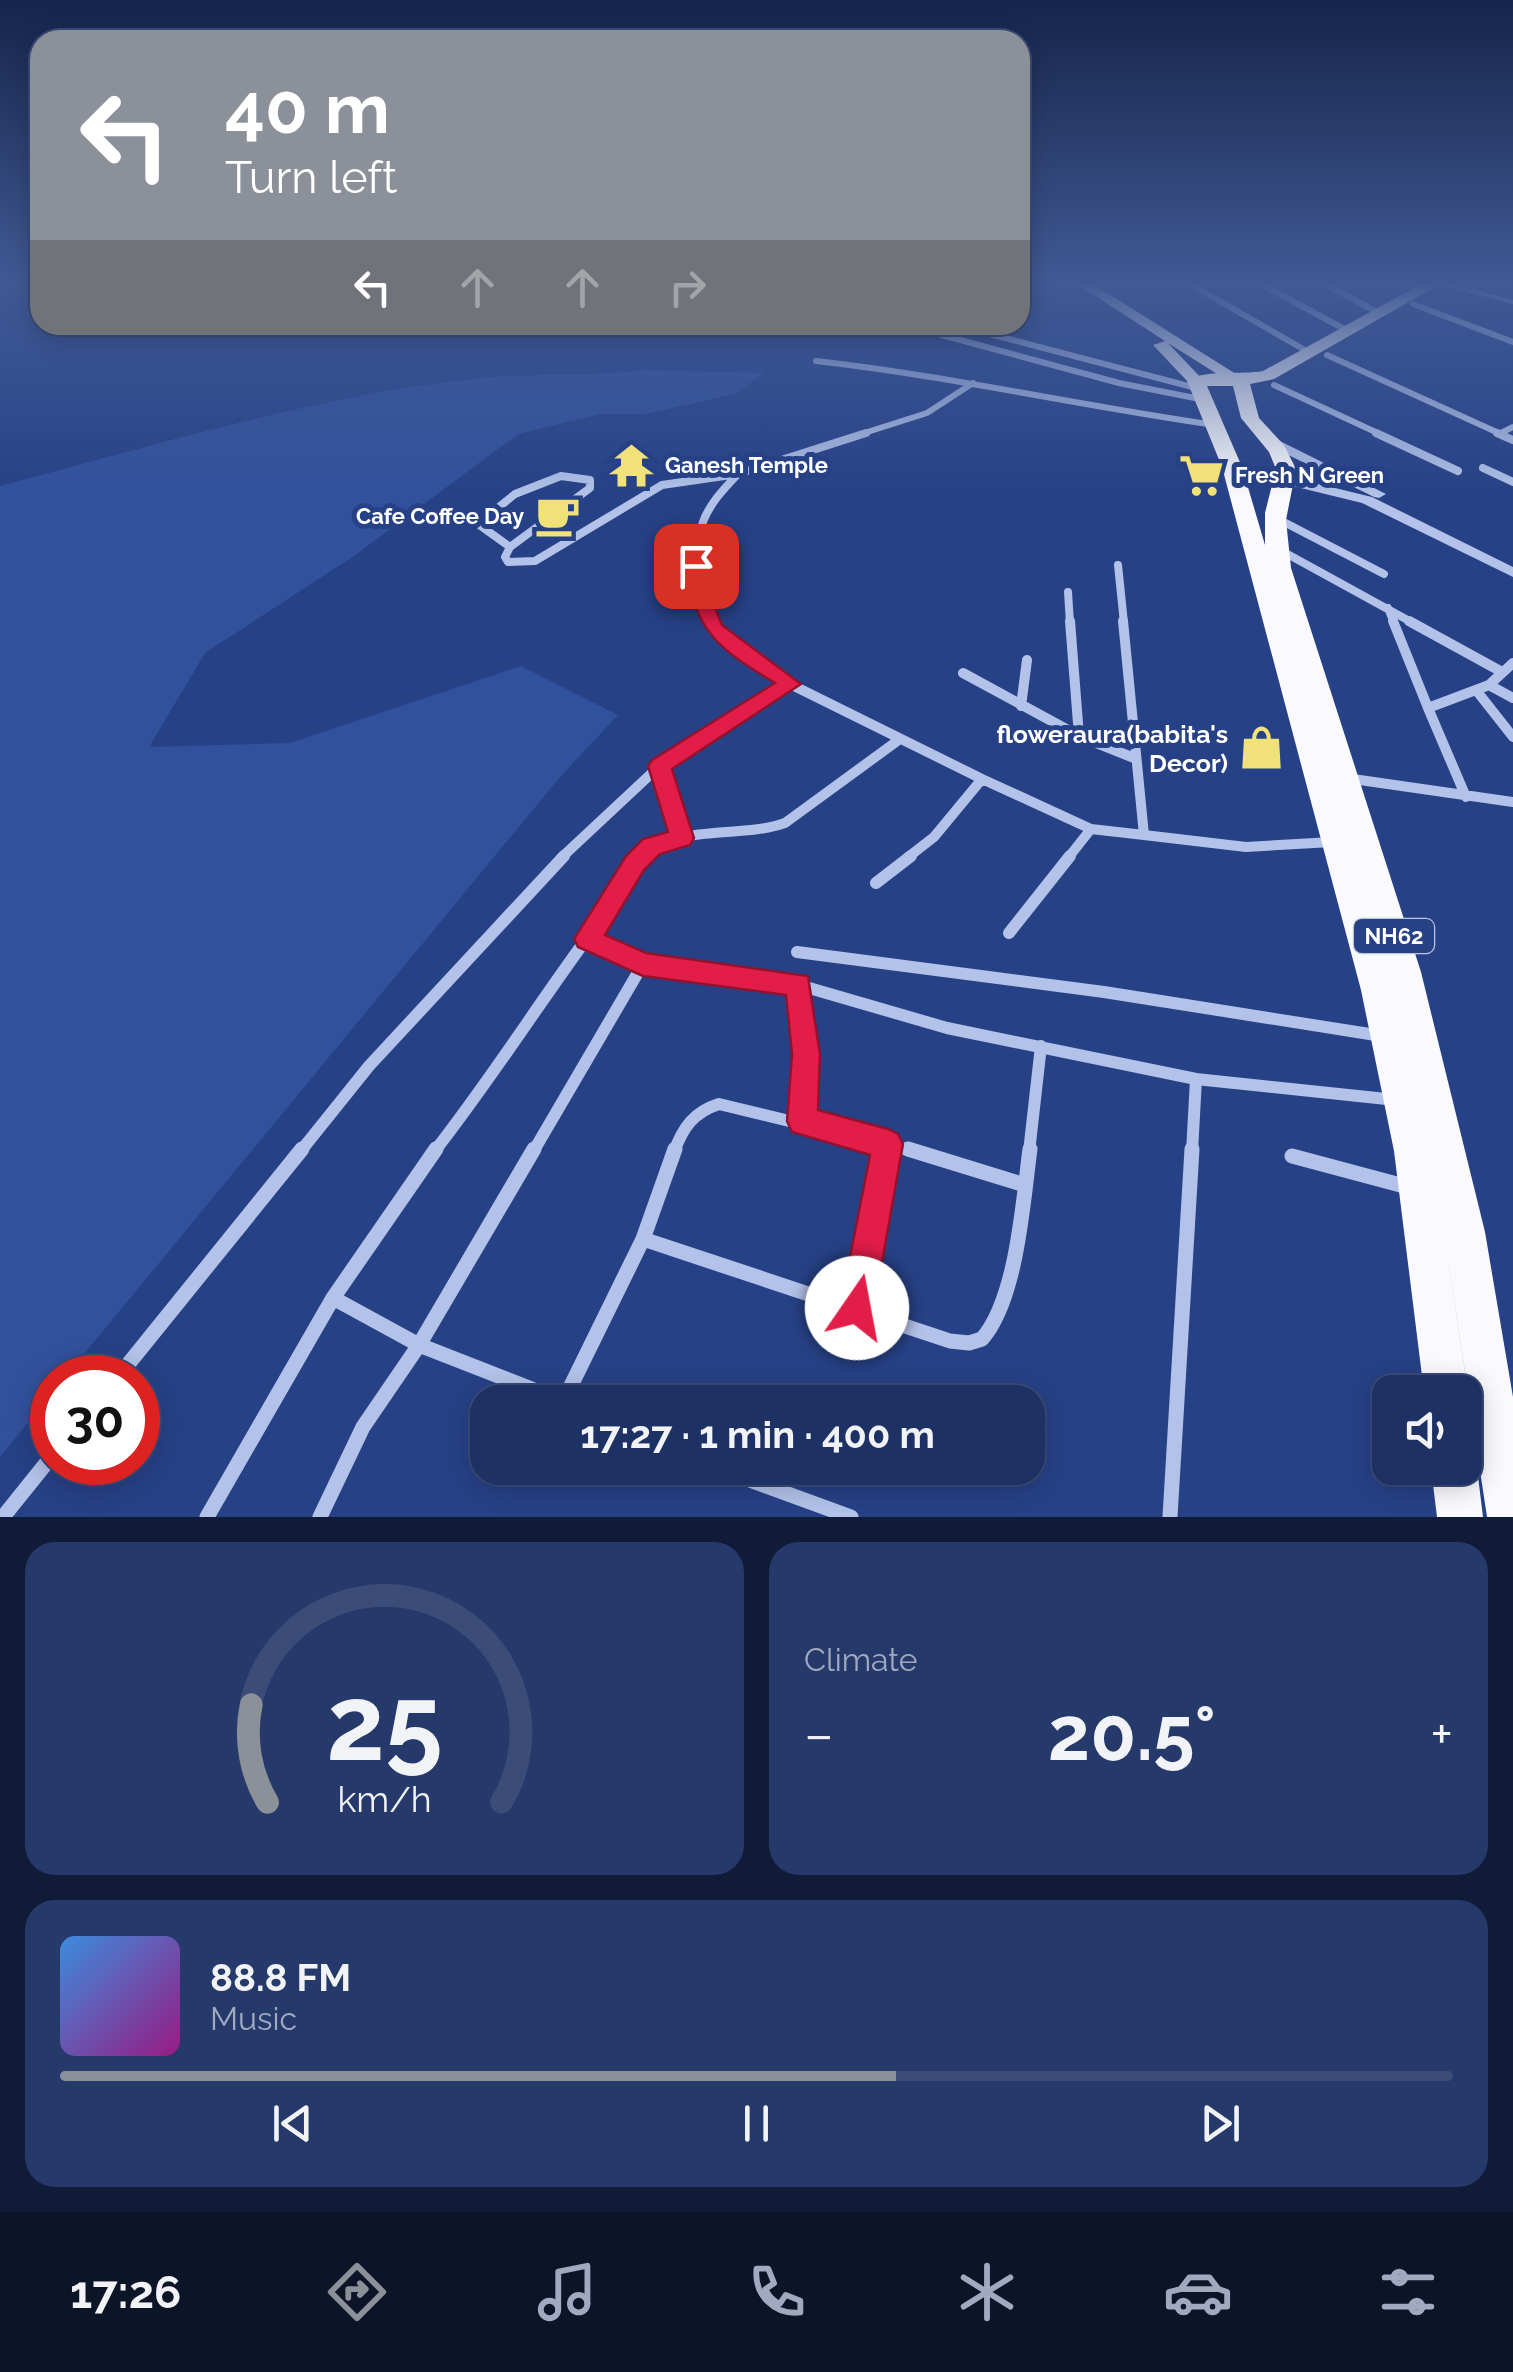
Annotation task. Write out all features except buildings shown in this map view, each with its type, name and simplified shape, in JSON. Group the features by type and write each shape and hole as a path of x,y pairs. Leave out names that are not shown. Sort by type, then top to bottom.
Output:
{"highway":[{"path":"1204,399 1253,388 1316,355"},
{"path":"1276,533 1289,482 1287,467 1276,444 1251,419 1253,388 1268,375 1316,355"},
{"name":"NH62","path":"1204,399 1232,467 1351,844 1406,972 1465,1232 1511,1512"},
{"name":"NH62","path":"1276,533 1345,778 1351,844 1418,1190 1444,1375"},
{"path":"1456,1485 1460,1517"}],"main road":[{"path":"1172,355 1204,399"},
{"path":"1199,355 1253,388"}],"street":[{"path":"1017,355 1119,383 1204,399"},
{"path":"1055,355 1204,399"},
{"path":"1320,355 1513,440"},
{"path":"816,361 974,382 1106,410 1204,399"},
{"path":"510,547 478,524 494,508 550,478 569,473 590,480 590,488 510,547 505,558 508,562 535,561 662,485 738,474 927,413 974,382"},
{"path":"1253,388 1458,471"},
{"path":"1498,434 1513,427"},
{"path":"1276,444 1513,560"},
{"path":"1232,467 1367,500 1513,574"},
{"path":"1483,468 1513,482"},
{"path":"738,474 713,500 702,521 696,539 699,590 713,628 750,659 790,684 1090,829 1246,847 1351,844"},
{"path":"1276,533 1384,574"},
{"path":"1276,533 1388,608 1502,672"},
{"path":"1118,565 1144,835"},
{"path":"1068,592 1079,736"},
{"path":"1388,608 1466,797"},
{"path":"1022,706 1026,660"},
{"path":"1428,708 1489,685 1513,663"},
{"path":"962,673 1079,736 1134,758"},
{"path":"135,1355 370,1066 565,854 660,766 790,684"},
{"path":"1489,685 1513,698"},
{"path":"1476,690 1513,737"},
{"path":"207,1517 333,1298 434,1150 476,1098 558,975 620,894 635,863 652,846 682,838 765,830 784,822 900,740"},
{"path":"660,766 682,838"},
{"path":"1345,778 1513,802"},
{"path":"876,883 934,837 982,779"},
{"path":"1010,933 1090,829"},
{"path":"587,939 643,964 798,985 947,1028 1196,1079 1402,1100"},
{"path":"798,952 1104,992 1388,1036"},
{"path":"320,1517 363,1427 419,1345 606,1034 643,964"},
{"path":"798,985 806,1054 802,1121"},
{"path":"642,1239 950,1341 970,1344 986,1338 1011,1266 1041,1046"},
{"path":"1170,1517 1196,1079"},
{"path":"572,1385 642,1239 681,1132 700,1110 719,1104 802,1121 1024,1185"},
{"path":"857,1308 888,1144"},
{"path":"1292,1156 1418,1190"},
{"path":"333,1298 419,1345 521,1385"},
{"path":"4,1517 30,1484"},
{"path":"763,1485 851,1517"}],"shaded area":[{"path":"641,370 764,373 735,394 646,414 600,414 518,434 354,556 205,653 149,747 290,743 521,666 618,715 560,777 83,1355 30,1355 30,1420 0,1457 0,486 235,423 354,397 495,377"}],"place":[{"name":"Ganesh Temple","path":"632,465"},
{"name":"Fresh N Green","path":"1202,475"},
{"name":"Cafe Coffee Day","path":"557,516"},
{"name":"floweraura(babita's Decor)","path":"1261,748"}],"route":[{"path":"696,566 706,617 713,628 750,659 790,684 660,766 682,838 652,846 635,863 620,894 587,939 619,950 643,964 798,985 806,1054 802,1121 888,1144 857,1308"}]}
